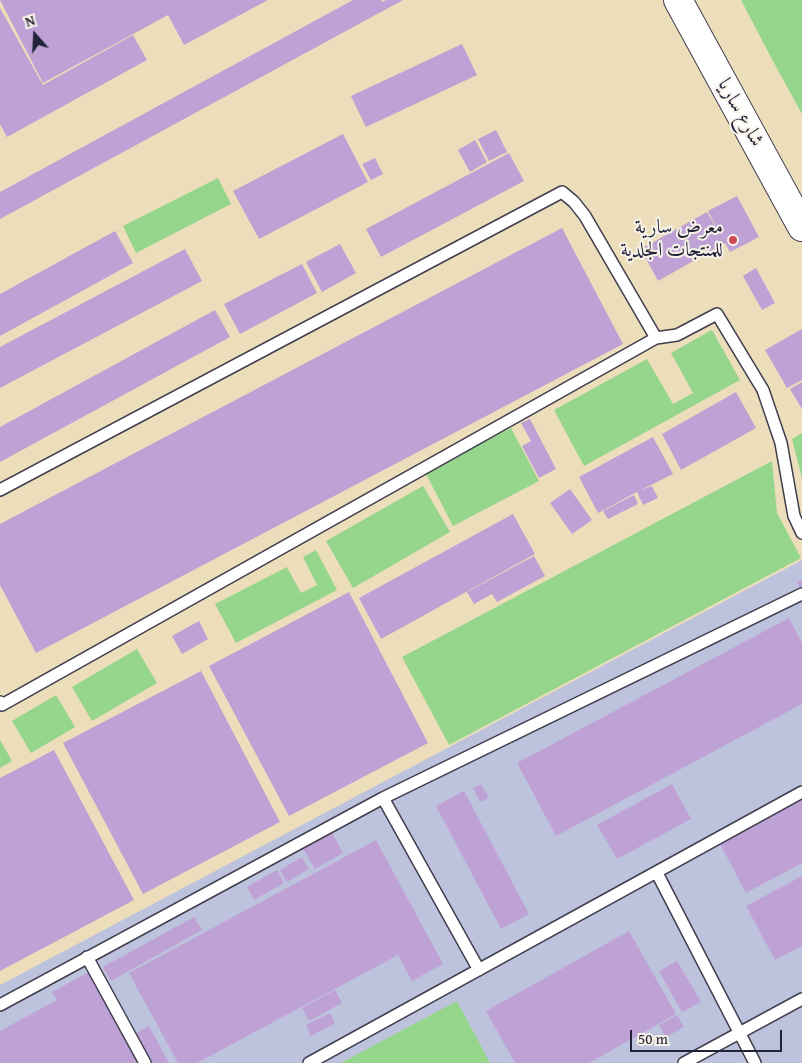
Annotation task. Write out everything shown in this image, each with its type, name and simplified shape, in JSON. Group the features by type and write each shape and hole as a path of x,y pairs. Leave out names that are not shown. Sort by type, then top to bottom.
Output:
{"street":[{"name":"شارع ساريا","path":"678,0 802,227"}],"lane":[{"path":"0,490 562,192 574,202 585,216 656,338"},
{"path":"0,702 2,705 656,338 677,335 717,314 763,390 780,443 794,516 802,533"},
{"path":"0,1005 384,798 802,594"},
{"path":"309,1063 802,792"},
{"path":"384,798 479,970"},
{"path":"657,873 755,1063"},
{"path":"87,957 145,1063"},
{"path":"684,1063 802,999"}],"shaded area":[{"path":"802,560 802,1063 0,1063 0,985"}],"green space":[{"path":"741,0 802,0 802,114 774,63"},
{"path":"218,178 231,204 136,253 123,226"},
{"path":"712,330 740,380 584,466 554,410 647,359 673,404 693,393 671,353"},
{"path":"511,428 539,481 453,526 425,472"},
{"path":"802,433 802,478 792,439"},
{"path":"772,461 777,513 801,558 449,745 402,657"},
{"path":"423,486 450,532 353,588 326,541"},
{"path":"316,550 337,590 236,643 215,604 287,567 301,593 317,585 303,557"},
{"path":"137,649 157,683 92,721 72,687"},
{"path":"56,695 75,727 31,753 12,721"},
{"path":"0,740 12,761 0,768"},
{"path":"457,1001 490,1063 341,1063 397,1033"}],"building":[{"path":"0,0 268,0 184,45 168,15 43,83"},
{"path":"353,0 381,0 382,2 386,0 403,0 0,219 0,192"},
{"path":"0,8 43,85 133,35 147,60 7,137 0,124"},
{"path":"462,44 477,75 366,127 351,96"},
{"path":"496,130 507,152 489,161 478,139"},
{"path":"343,134 368,182 259,239 233,191"},
{"path":"475,140 487,162 470,172 458,150"},
{"path":"509,153 524,181 381,257 366,229"},
{"path":"375,158 383,174 371,180 362,164"},
{"path":"737,196 759,237 730,252 725,243 658,281 641,249 707,212 719,233 708,211"},
{"path":"562,228 623,344 36,653 0,585 0,524"},
{"path":"115,231 133,263 0,336 0,294"},
{"path":"340,244 356,273 322,292 306,262"},
{"path":"185,249 202,281 0,388 0,347"},
{"path":"302,264 317,293 240,334 224,304"},
{"path":"756,268 775,303 762,310 743,276"},
{"path":"215,310 230,337 0,462 0,427"},
{"path":"802,329 802,380 787,388 765,350"},
{"path":"802,382 802,409 790,389"},
{"path":"736,392 756,428 681,470 662,434"},
{"path":"530,419 556,469 539,478 522,446 531,441 521,423"},
{"path":"653,437 673,474 641,490 652,486 658,498 643,505 637,492 598,513 579,477"},
{"path":"570,489 592,520 572,534 550,503"},
{"path":"634,495 638,504 608,519 603,511"},
{"path":"513,514 535,554 381,639 359,598"},
{"path":"534,556 545,576 497,602 492,594 474,604 467,592"},
{"path":"802,580 802,592 797,582"},
{"path":"349,592 428,743 289,816 209,666"},
{"path":"789,618 802,643 802,704 556,836 517,763"},
{"path":"199,621 208,639 182,654 172,636"},
{"path":"201,671 280,822 143,894 63,743"},
{"path":"54,750 134,900 0,971 0,778"},
{"path":"481,784 489,798 480,802 473,788"},
{"path":"672,784 691,819 617,859 597,825"},
{"path":"464,791 529,914 501,929 436,806"},
{"path":"802,797 802,863 746,893 719,842"},
{"path":"331,831 343,853 315,869 302,847"},
{"path":"376,840 443,964 412,981 398,955 197,1063 178,1063 129,973"},
{"path":"302,857 309,869 287,882 280,870"},
{"path":"277,870 284,883 254,900 247,887"},
{"path":"802,876 802,946 775,960 746,906"},
{"path":"194,917 202,930 111,981 103,967"},
{"path":"629,931 676,1014 589,1063 515,1063 486,1011"},
{"path":"677,961 701,1002 682,1012 659,971"},
{"path":"91,971 143,1063 0,1063 0,1031 57,1000 52,992"},
{"path":"335,990 342,1003 309,1021 302,1008"},
{"path":"330,1013 335,1023 311,1036 306,1025"},
{"path":"677,1015 684,1027 666,1037 659,1025"},
{"path":"149,1026 169,1063 153,1063 136,1033"}],"place":[{"name":"معرض سارية للمنتجات الجلدية","path":"733,240"}]}
